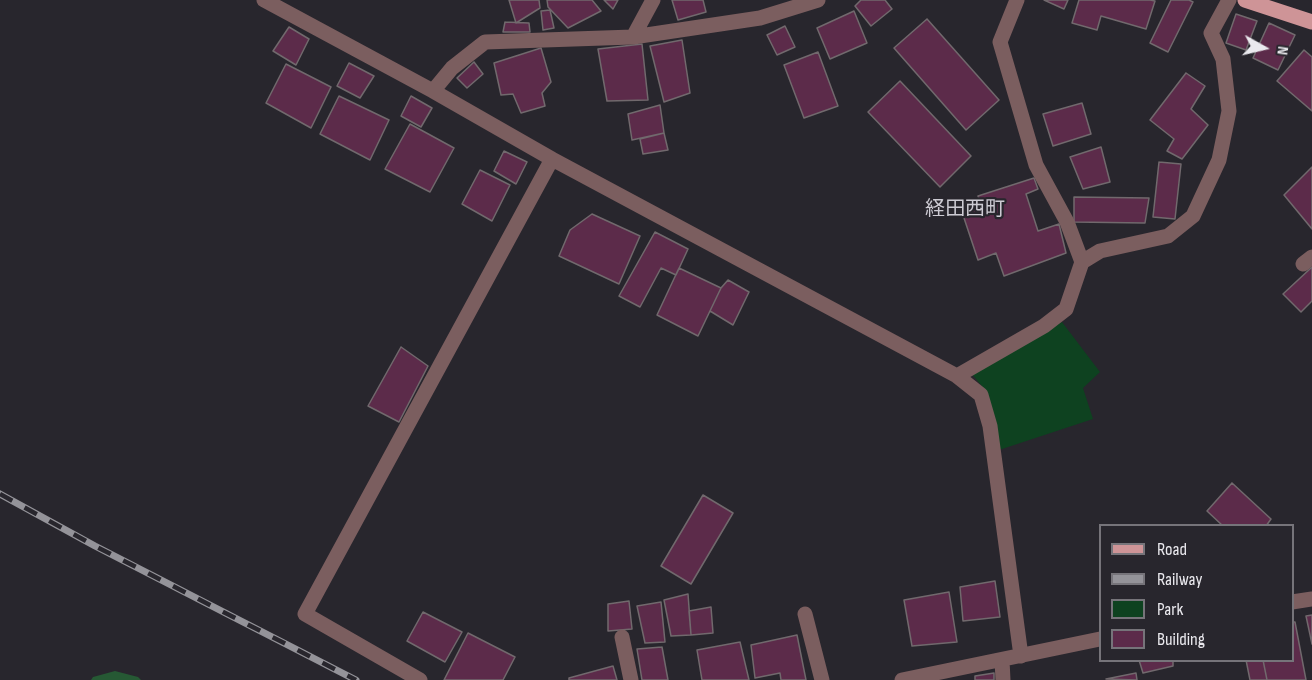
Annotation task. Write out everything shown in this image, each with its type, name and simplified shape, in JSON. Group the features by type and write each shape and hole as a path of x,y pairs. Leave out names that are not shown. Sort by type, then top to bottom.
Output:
{"main road":[{"path":"1245,0 1312,22"}],"street":[{"path":"264,0 433,91 552,159 957,376 981,396 990,426 1021,656"},
{"path":"633,37 653,0"},
{"path":"433,91 452,68 485,42 633,37 760,18 818,0"},
{"path":"1017,0 1000,42 1036,165 1066,222 1082,262"},
{"path":"957,376 1044,326 1066,309 1082,262 1100,251 1168,236 1193,216 1219,160 1228,111 1223,59 1211,33 1229,0"},
{"path":"420,680 305,614 552,159"},
{"path":"1294,602 1312,599"},
{"path":"805,614 822,680"},
{"path":"622,637 631,680"},
{"path":"902,680 1099,639"},
{"path":"1002,660 1003,680"}],"green space":[{"path":"1062,322 1100,372 1083,388 1093,419 999,450 986,391 971,373"},
{"path":"115,671 138,677 141,680 91,680 93,677"}],"building":[{"path":"509,0 539,0 540,8 516,23"},
{"path":"547,0 592,0 601,11 568,28 548,7"},
{"path":"604,0 618,0 613,9"},
{"path":"672,0 703,0 706,12 678,20"},
{"path":"861,0 885,0 892,9 871,26 855,6"},
{"path":"1044,0 1068,0 1064,9"},
{"path":"1079,0 1155,1 1146,29 1101,16 1097,30 1072,23"},
{"path":"1171,0 1193,2 1168,52 1150,43"},
{"path":"550,10 554,28 543,30 541,11"},
{"path":"854,11 867,43 830,59 817,28"},
{"path":"1236,14 1257,21 1246,50 1226,43"},
{"path":"927,19 999,100 966,130 894,48"},
{"path":"505,22 529,23 530,32 503,32"},
{"path":"1269,23 1295,35 1278,70 1253,58"},
{"path":"785,26 795,47 777,55 767,35"},
{"path":"289,27 309,39 296,65 273,51"},
{"path":"682,40 690,93 664,102 650,46"},
{"path":"642,44 648,100 607,101 598,49"},
{"path":"541,48 551,82 542,93 545,106 521,113 513,94 501,95 494,63"},
{"path":"1304,50 1312,57 1312,111 1277,81"},
{"path":"818,52 838,106 804,118 784,65"},
{"path":"474,62 483,74 467,88 457,78"},
{"path":"349,63 374,76 360,98 337,86"},
{"path":"286,64 331,87 311,128 266,103"},
{"path":"1186,73 1205,86 1191,109 1208,125 1182,159 1167,151 1174,139 1150,120"},
{"path":"900,81 971,156 940,187 868,112"},
{"path":"339,96 389,120 370,160 320,134"},
{"path":"411,96 432,108 421,127 401,116"},
{"path":"1082,103 1091,134 1053,146 1043,114"},
{"path":"660,105 664,133 632,140 628,114"},
{"path":"410,124 454,148 430,192 385,169"},
{"path":"664,133 668,150 643,154 640,139"},
{"path":"1101,147 1110,182 1083,189 1070,157"},
{"path":"504,151 527,162 516,184 494,171"},
{"path":"1159,162 1181,164 1175,219 1153,217"},
{"path":"1312,167 1312,229 1284,195"},
{"path":"480,170 510,185 492,221 462,204"},
{"path":"1034,178 1038,189 1026,194 1038,231 1059,224 1066,253 1004,276 996,253 978,260 963,215 981,205 978,196"},
{"path":"1074,197 1149,198 1145,223 1074,222"},
{"path":"592,214 640,236 619,284 559,256 570,230"},
{"path":"655,232 688,249 676,275 661,268 640,307 619,296"},
{"path":"1312,267 1312,301 1301,312 1283,294"},
{"path":"679,268 721,288 698,336 657,315"},
{"path":"728,280 749,292 733,325 710,311 721,288"},
{"path":"401,347 428,366 399,422 368,406"},
{"path":"1232,483 1271,519 1267,524 1221,524 1207,511"},
{"path":"703,495 733,513 691,584 661,566"},
{"path":"995,581 1000,617 963,621 960,587"},
{"path":"949,592 957,642 912,646 904,600"},
{"path":"688,594 691,635 671,636 664,600"},
{"path":"629,601 632,629 608,631 608,604"},
{"path":"661,602 665,642 645,643 637,606"},
{"path":"711,607 713,633 691,635 689,611"},
{"path":"423,612 462,632 445,662 407,641"},
{"path":"1312,615 1312,644 1306,616"},
{"path":"1295,622 1306,680 1267,680 1263,662 1294,662"},
{"path":"468,633 515,657 503,680 444,680"},
{"path":"797,635 806,680 781,680 780,673 755,678 751,645"},
{"path":"740,642 749,680 702,680 697,650"},
{"path":"662,647 668,680 642,680 637,649"},
{"path":"1140,662 1173,662 1173,666 1143,673"},
{"path":"1246,662 1263,662 1267,680 1250,680"},
{"path":"613,666 617,680 569,680 569,678"},
{"path":"994,673 994,680 975,680 975,676"},
{"path":"1136,673 1137,680 1106,679"}],"railway":[{"path":"0,494 95,546 356,680"}],"district":[{"name":"経田西町","path":"965,210"}]}
